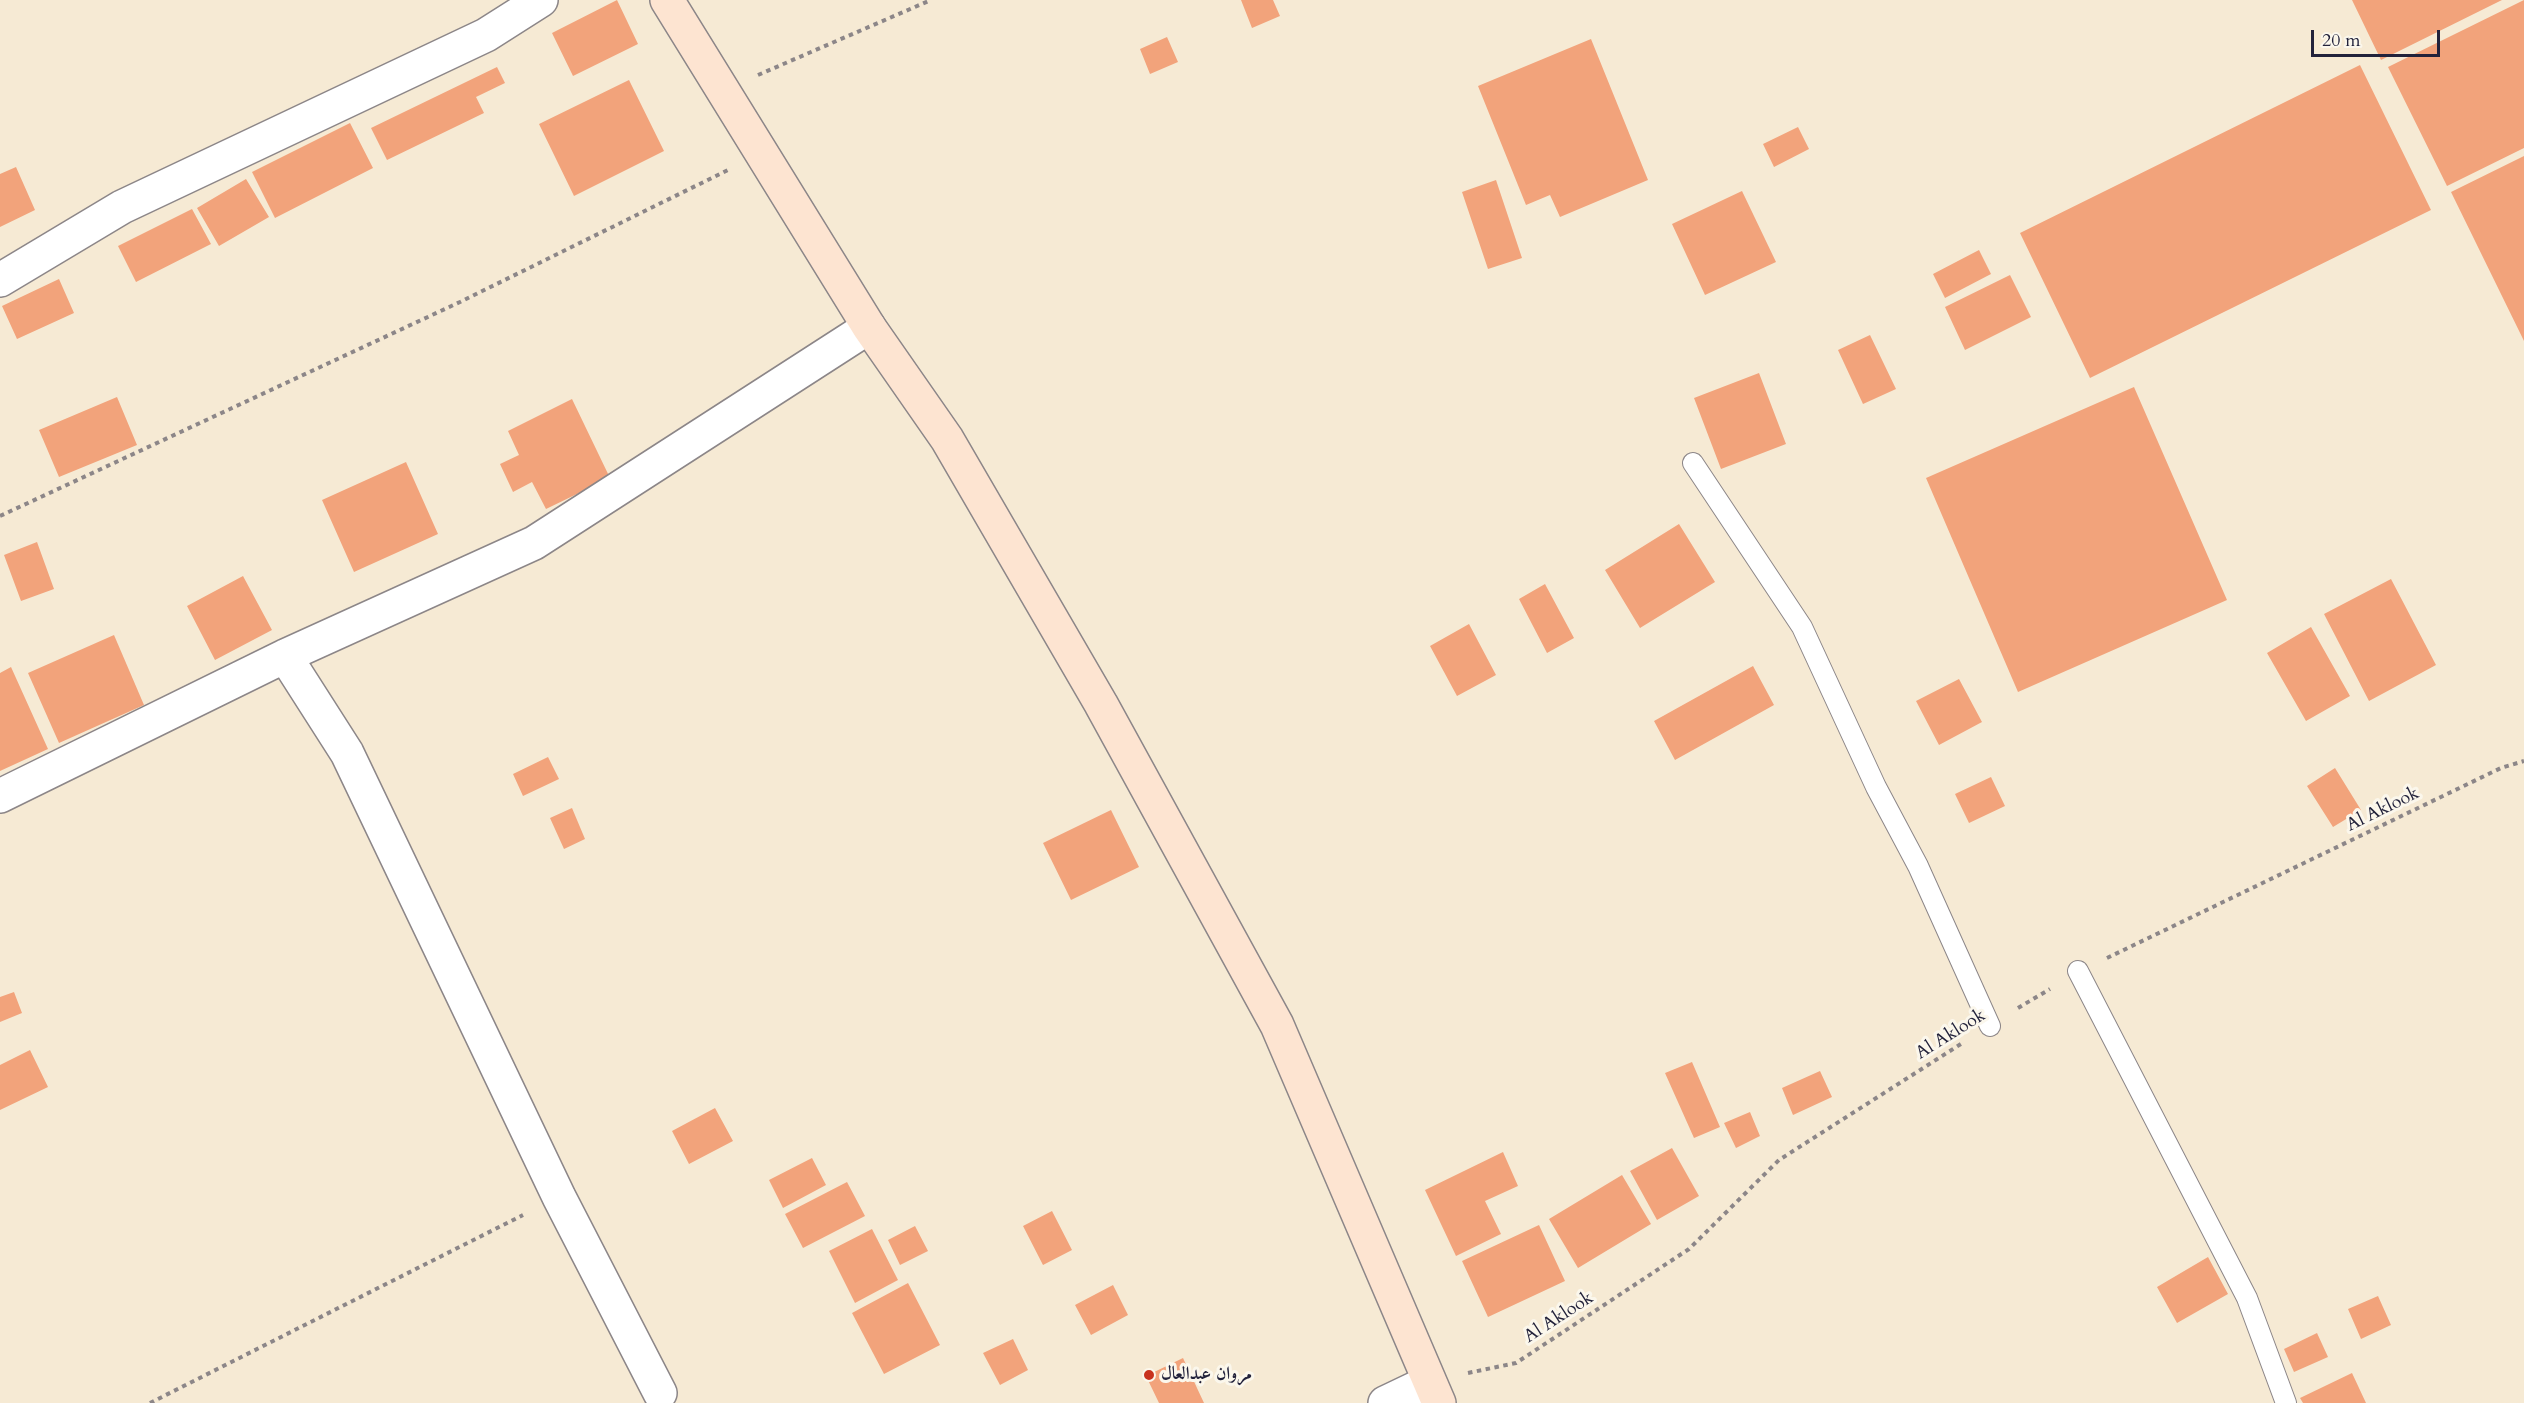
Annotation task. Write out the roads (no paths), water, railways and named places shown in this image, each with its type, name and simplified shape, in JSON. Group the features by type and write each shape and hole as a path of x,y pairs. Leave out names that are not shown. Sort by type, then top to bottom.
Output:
{"street":[{"path":"0,280 122,207 486,35 541,0"},
{"path":"667,0 760,154 869,327 959,460 1101,704 1271,1015 1434,1393 1386,1403"},
{"path":"0,796 285,656 534,543 869,327"},
{"path":"285,656 347,753 559,1197 660,1393"}],"lane":[{"path":"1693,463 1802,627 1876,788 1918,866 1990,1026"},
{"path":"2078,971 2247,1298 2286,1403"}],"place":[{"name":"مروان عبدالعال","path":"1149,1375"}]}
